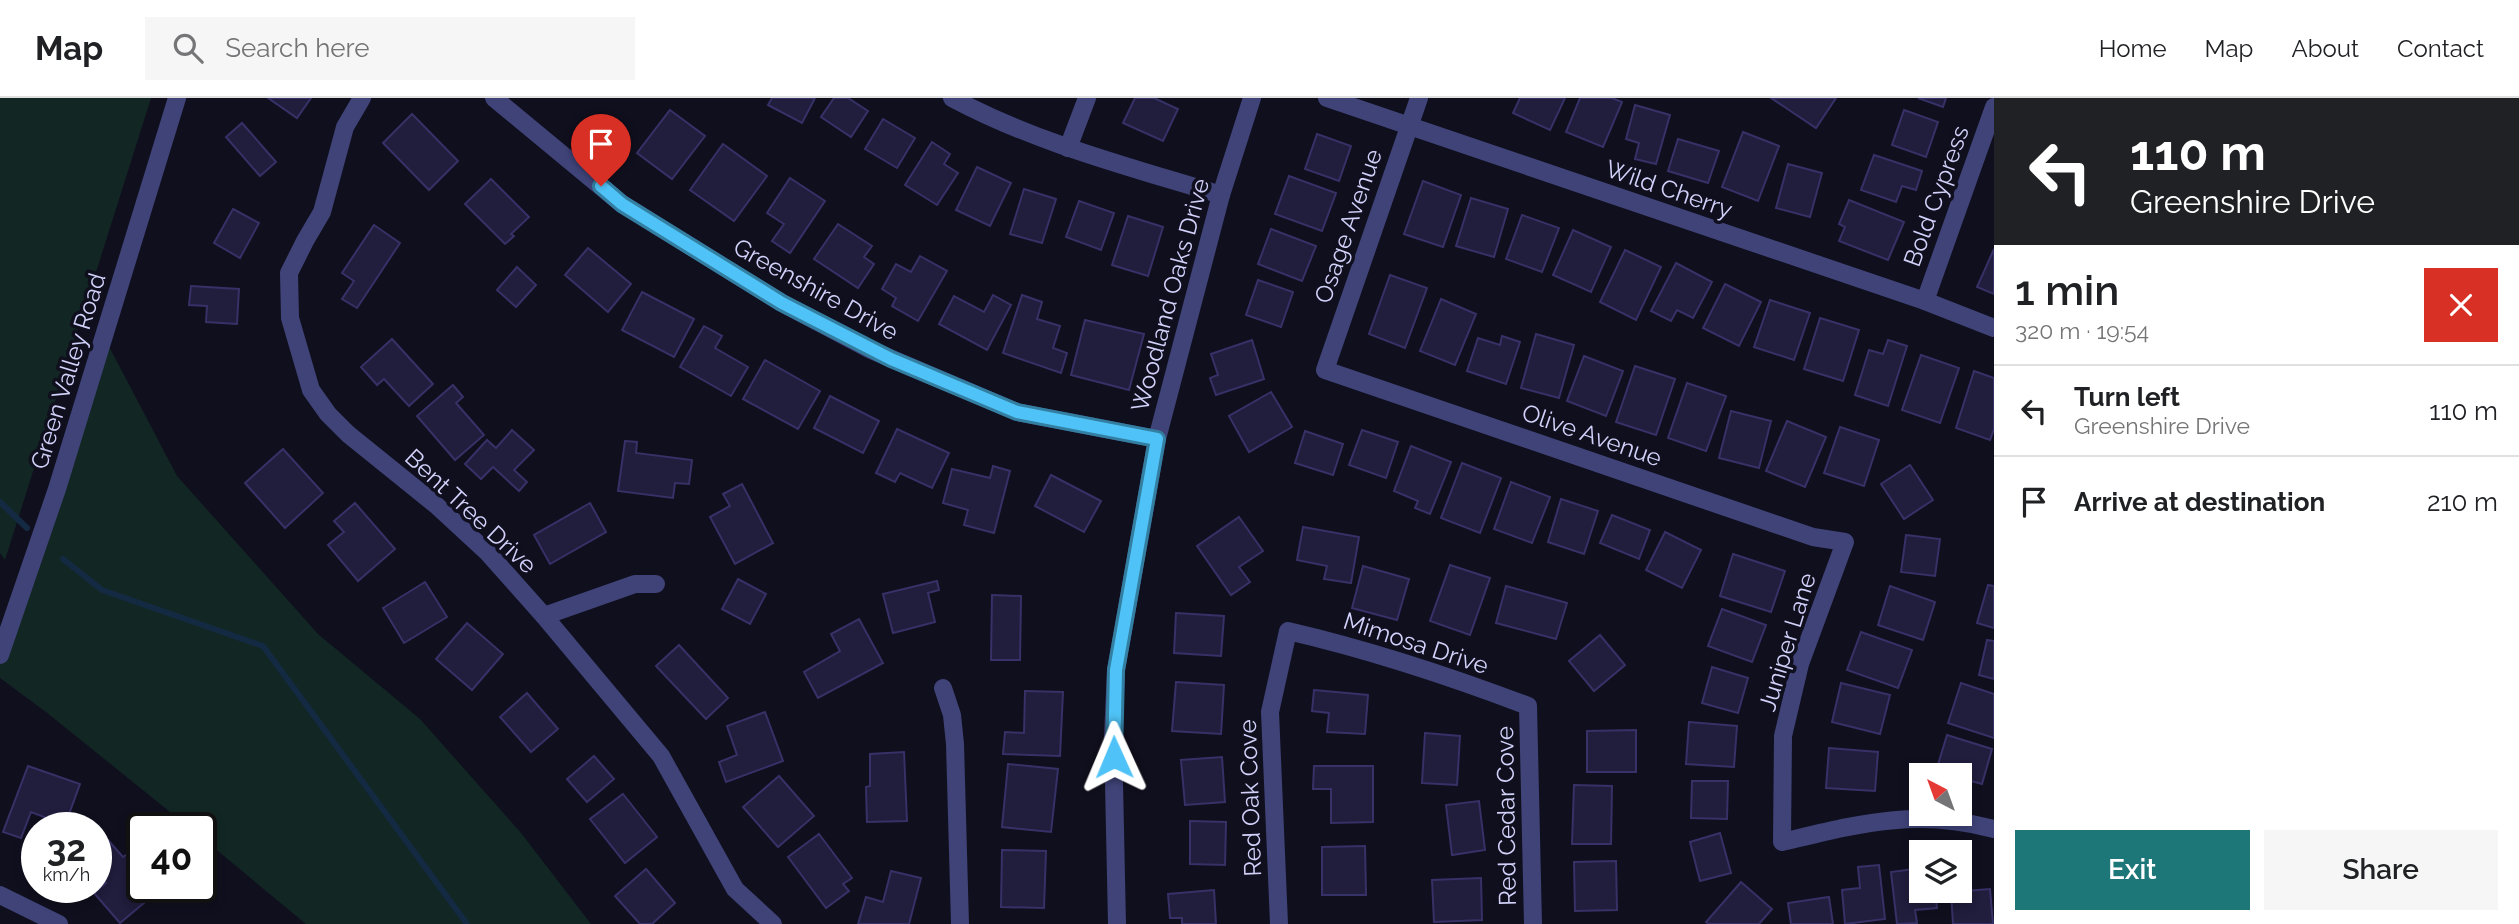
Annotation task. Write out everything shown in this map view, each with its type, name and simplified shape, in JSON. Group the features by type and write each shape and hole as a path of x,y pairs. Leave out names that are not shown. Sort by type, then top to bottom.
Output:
{"street":[{"name":"Green Valley Road","path":"0,655 61,476 177,98"},
{"name":"Bent Tree Drive","path":"362,98 345,127 322,212 289,273 290,318 311,390 328,414 348,434 436,505 488,553 544,616 661,756 735,888 773,924"},
{"name":"Greenshire Drive","path":"494,98 622,204 782,303 871,350 1017,412 1157,439"},
{"path":"951,98 993,120 1068,148 1221,195"},
{"path":"1068,148 1087,98"},
{"name":"Woodland Oaks Drive","path":"1117,924 1113,736 1116,670 1157,439 1221,195 1252,98"},
{"name":"Wild Cherry","path":"1327,98 1925,301 1994,327"},
{"name":"Osage Avenue","path":"1325,370 1419,98"},
{"name":"Bold Cypress","path":"1925,301 1994,107"},
{"name":"Olive Avenue","path":"1325,370 1813,537 1845,542"},
{"name":"Juniper Lane","path":"1845,542 1800,664 1783,736 1782,842 1896,819 1940,818 1994,828"},
{"path":"544,616 635,584 656,584"},
{"name":"Mimosa Drive","path":"1288,631 1360,648 1451,676 1528,706"},
{"name":"Red Oak Cove","path":"1279,924 1270,712 1288,631"},
{"path":"943,688 952,716 956,744 960,924"},
{"name":"Red Cedar Cove","path":"1528,706 1532,924"},
{"path":"0,895 59,924"}],"green space":[{"path":"0,98 151,98 5,560 0,553"},
{"path":"104,337 177,476 318,634 420,719 521,833 591,924 306,924 217,850 217,812 170,812 0,678 0,654"}],"building":[{"path":"268,98 311,98 297,118"},
{"path":"772,98 815,98 802,123 768,105"},
{"path":"834,98 848,98 868,111 851,137 821,117"},
{"path":"1135,98 1154,98 1178,109 1163,141 1123,123"},
{"path":"1520,98 1565,98 1550,130 1513,113"},
{"path":"1580,98 1612,98 1622,102 1603,147 1566,132"},
{"path":"1771,98 1836,98 1816,128"},
{"path":"1918,98 1946,98 1943,107"},
{"path":"1635,105 1670,115 1656,164 1635,159 1639,143 1626,139"},
{"path":"670,110 705,136 672,179 637,153"},
{"path":"1904,110 1938,122 1926,157 1892,145"},
{"path":"412,114 458,161 429,190 383,143"},
{"path":"883,119 915,138 897,168 865,149"},
{"path":"242,123 276,162 260,176 226,137"},
{"path":"1743,132 1779,146 1758,201 1722,187"},
{"path":"1317,134 1351,146 1339,181 1305,169"},
{"path":"1678,139 1719,151 1708,183 1668,171"},
{"path":"932,142 950,154 944,164 958,173 937,205 905,185"},
{"path":"723,144 767,176 734,221 690,190"},
{"path":"1874,155 1922,171 1916,190 1902,186 1896,202 1861,190"},
{"path":"1788,164 1822,173 1810,217 1776,208"},
{"path":"977,167 1011,183 990,226 956,210"},
{"path":"1289,176 1336,193 1322,231 1275,214"},
{"path":"790,178 825,201 790,253 772,241 784,224 767,213"},
{"path":"491,179 529,217 511,234 514,236 505,244 465,204"},
{"path":"1423,181 1461,195 1443,247 1404,234"},
{"path":"1024,189 1056,199 1042,243 1010,234"},
{"path":"1471,198 1508,209 1494,257 1456,246"},
{"path":"1849,200 1904,222 1888,260 1839,241 1845,227 1839,224"},
{"path":"1079,201 1114,213 1101,250 1066,237"},
{"path":"233,209 259,223 240,258 214,243"},
{"path":"1522,215 1559,228 1542,272 1506,259"},
{"path":"1128,216 1163,227 1148,276 1112,265"},
{"path":"838,224 872,246 864,257 874,264 858,288 814,259"},
{"path":"374,225 400,243 357,308 342,299 354,281 342,273"},
{"path":"1271,229 1316,246 1302,281 1258,264"},
{"path":"1573,230 1611,247 1591,292 1553,275"},
{"path":"588,248 631,284 608,312 565,275"},
{"path":"1994,249 1994,294 1977,287"},
{"path":"1625,250 1661,267 1636,320 1600,302"},
{"path":"920,256 947,271 918,321 892,306 896,298 882,289 896,264 911,272"},
{"path":"1676,263 1712,282 1693,318 1677,310 1671,321 1651,311"},
{"path":"517,267 536,285 516,307 497,290"},
{"path":"1390,275 1427,288 1405,348 1369,334"},
{"path":"1258,280 1293,292 1281,327 1246,315"},
{"path":"1725,284 1761,302 1739,346 1703,328"},
{"path":"191,286 239,289 237,324 206,322 207,306 189,305"},
{"path":"642,292 694,319 674,357 622,330"},
{"path":"993,295 1011,305 987,350 939,324 954,296 984,312"},
{"path":"1022,295 1042,302 1037,319 1060,326 1053,348 1067,353 1061,373 1003,353"},
{"path":"1441,299 1476,314 1455,365 1420,351"},
{"path":"1770,300 1810,313 1794,360 1754,347"},
{"path":"1820,318 1859,330 1843,381 1804,369"},
{"path":"1085,320 1144,334 1129,390 1071,375"},
{"path":"704,326 722,336 715,348 748,367 731,396 680,367"},
{"path":"1536,334 1574,345 1559,398 1521,388"},
{"path":"1502,336 1520,342 1506,384 1467,371 1478,338 1500,345"},
{"path":"392,339 433,384 409,406 384,379 377,385 361,367"},
{"path":"1252,340 1264,379 1216,395 1210,378 1218,375 1211,354"},
{"path":"1888,340 1907,346 1888,406 1855,395 1869,350 1883,354"},
{"path":"1921,355 1959,368 1940,423 1902,410"},
{"path":"1584,356 1623,371 1606,416 1567,401"},
{"path":"765,360 820,391 798,429 743,399"},
{"path":"1635,366 1675,379 1656,435 1616,422"},
{"path":"1974,371 1994,378 1994,429 1990,440 1956,428"},
{"path":"1687,383 1726,396 1706,451 1668,438"},
{"path":"453,385 463,397 456,403 484,435 455,460 417,416"},
{"path":"1271,392 1292,427 1249,452 1229,416"},
{"path":"830,396 879,421 863,453 814,428"},
{"path":"1731,411 1771,421 1759,468 1719,458"},
{"path":"1787,421 1826,437 1805,487 1766,471"},
{"path":"1840,427 1879,440 1864,486 1824,473"},
{"path":"897,429 949,453 932,488 900,473 895,482 876,473"},
{"path":"512,430 534,450 514,470 527,482 519,491 493,467 481,479 465,464 487,440 496,448"},
{"path":"1362,430 1398,442 1386,478 1349,465"},
{"path":"1305,431 1343,444 1333,475 1295,463"},
{"path":"625,441 637,442 636,453 692,460 689,484 675,483 673,498 618,491"},
{"path":"1411,446 1451,462 1430,514 1415,508 1418,501 1394,491"},
{"path":"283,449 323,493 285,528 245,483"},
{"path":"1462,463 1501,478 1480,533 1441,518"},
{"path":"1910,465 1933,500 1904,519 1881,484"},
{"path":"993,466 1010,471 994,533 964,525 968,510 943,503 952,469 990,478"},
{"path":"1051,475 1101,501 1084,532 1035,506"},
{"path":"1511,482 1550,497 1532,543 1494,529"},
{"path":"742,484 773,543 735,564 710,517 730,506 723,494"},
{"path":"1561,499 1598,511 1584,554 1548,542"},
{"path":"355,503 395,549 358,581 328,545 344,532 334,521"},
{"path":"590,503 606,532 550,564 534,535"},
{"path":"1612,515 1650,530 1639,559 1600,543"},
{"path":"1239,517 1263,551 1239,567 1250,582 1231,595 1197,546"},
{"path":"1303,527 1359,537 1351,583 1324,579 1327,566 1297,560"},
{"path":"1665,532 1701,550 1682,588 1646,570"},
{"path":"1906,535 1940,539 1935,576 1901,572"},
{"path":"1733,554 1785,571 1771,612 1720,596"},
{"path":"1450,565 1490,578 1470,635 1430,621"},
{"path":"1363,566 1409,579 1397,620 1352,608"},
{"path":"738,579 766,594 750,624 722,609"},
{"path":"937,581 939,590 928,593 935,622 893,633 883,594"},
{"path":"425,582 447,617 404,643 383,608"},
{"path":"1988,585 1994,586 1994,628 1977,623"},
{"path":"1506,586 1567,603 1556,639 1496,623"},
{"path":"1890,586 1935,602 1923,640 1878,625"},
{"path":"992,595 1021,596 1020,660 991,660"},
{"path":"1722,609 1766,625 1752,662 1708,646"},
{"path":"1176,613 1224,616 1221,656 1174,653"},
{"path":"859,619 883,663 818,698 804,672 840,651 831,634"},
{"path":"467,623 503,654 472,690 436,659"},
{"path":"1861,632 1912,650 1898,688 1847,670"},
{"path":"1600,635 1625,665 1594,691 1569,661"},
{"path":"1987,640 1994,641 1994,679 1979,675"},
{"path":"679,645 728,698 706,719 656,666"},
{"path":"1712,667 1748,678 1738,713 1702,703"},
{"path":"1176,682 1224,685 1221,734 1172,731"},
{"path":"1841,683 1890,695 1880,734 1832,722"},
{"path":"1961,683 1994,694 1994,738 1948,723"},
{"path":"1314,690 1368,695 1365,734 1327,732 1329,713 1312,711"},
{"path":"1025,691 1063,692 1060,756 1003,754 1005,732 1024,733"},
{"path":"527,693 558,729 531,752 500,717"},
{"path":"765,712 783,761 726,782 719,762 737,755 727,726"},
{"path":"1689,722 1737,726 1734,767 1686,764"},
{"path":"1636,730 1636,772 1587,772 1587,731"},
{"path":"1425,733 1460,736 1457,785 1422,783"},
{"path":"1947,735 1992,749 1982,784 1972,781 1972,763 1938,763"},
{"path":"1829,748 1878,752 1875,791 1826,788"},
{"path":"904,752 907,821 867,822 866,787 870,786 870,754"},
{"path":"594,756 614,779 587,802 567,779"},
{"path":"1222,757 1225,802 1185,805 1181,760"},
{"path":"1008,764 1058,769 1051,832 1002,827"},
{"path":"28,766 80,784 70,812 21,812 21,838 3,832"},
{"path":"1314,766 1373,766 1373,822 1331,823 1331,789 1313,789"},
{"path":"779,776 814,816 778,847 743,807"},
{"path":"1692,781 1728,781 1727,819 1691,818"},
{"path":"1574,785 1612,786 1611,844 1572,844"},
{"path":"623,794 657,837 625,863 590,819"},
{"path":"1479,801 1485,850 1452,855 1446,805"},
{"path":"1190,821 1226,822 1225,865 1190,864"},
{"path":"1720,833 1731,873 1700,881 1690,842"},
{"path":"819,834 852,878 843,884 849,891 826,908 788,857"},
{"path":"112,845 123,857 126,855 126,903 144,903 120,923 103,903 112,903"},
{"path":"1365,846 1366,895 1322,895 1322,847"},
{"path":"1002,850 1046,851 1044,908 1001,907"},
{"path":"1616,861 1617,910 1575,911 1574,862"},
{"path":"1879,865 1885,919 1845,924 1842,890 1860,888 1858,867"},
{"path":"646,869 675,903 652,924 640,924 615,896"},
{"path":"1909,870 1909,903 1936,903 1937,908 1915,910 1917,923 1897,924 1891,872"},
{"path":"891,871 921,878 909,924 858,924 866,897 883,902"},
{"path":"1481,878 1482,920 1434,922 1432,880"},
{"path":"1741,882 1772,909 1759,924 1706,922"},
{"path":"1990,889 1993,924 1953,924 1952,903 1972,903 1972,890"},
{"path":"1214,890 1216,924 1182,924 1182,918 1170,918 1168,894"},
{"path":"1829,897 1833,924 1791,924 1788,903"}],"waterway":[{"path":"0,502 27,528"},
{"path":"63,559 102,590 263,646 467,924"}],"route":[{"path":"601,186 622,204 782,303 871,350 1017,412 1157,439 1116,670 1114,757"}]}
